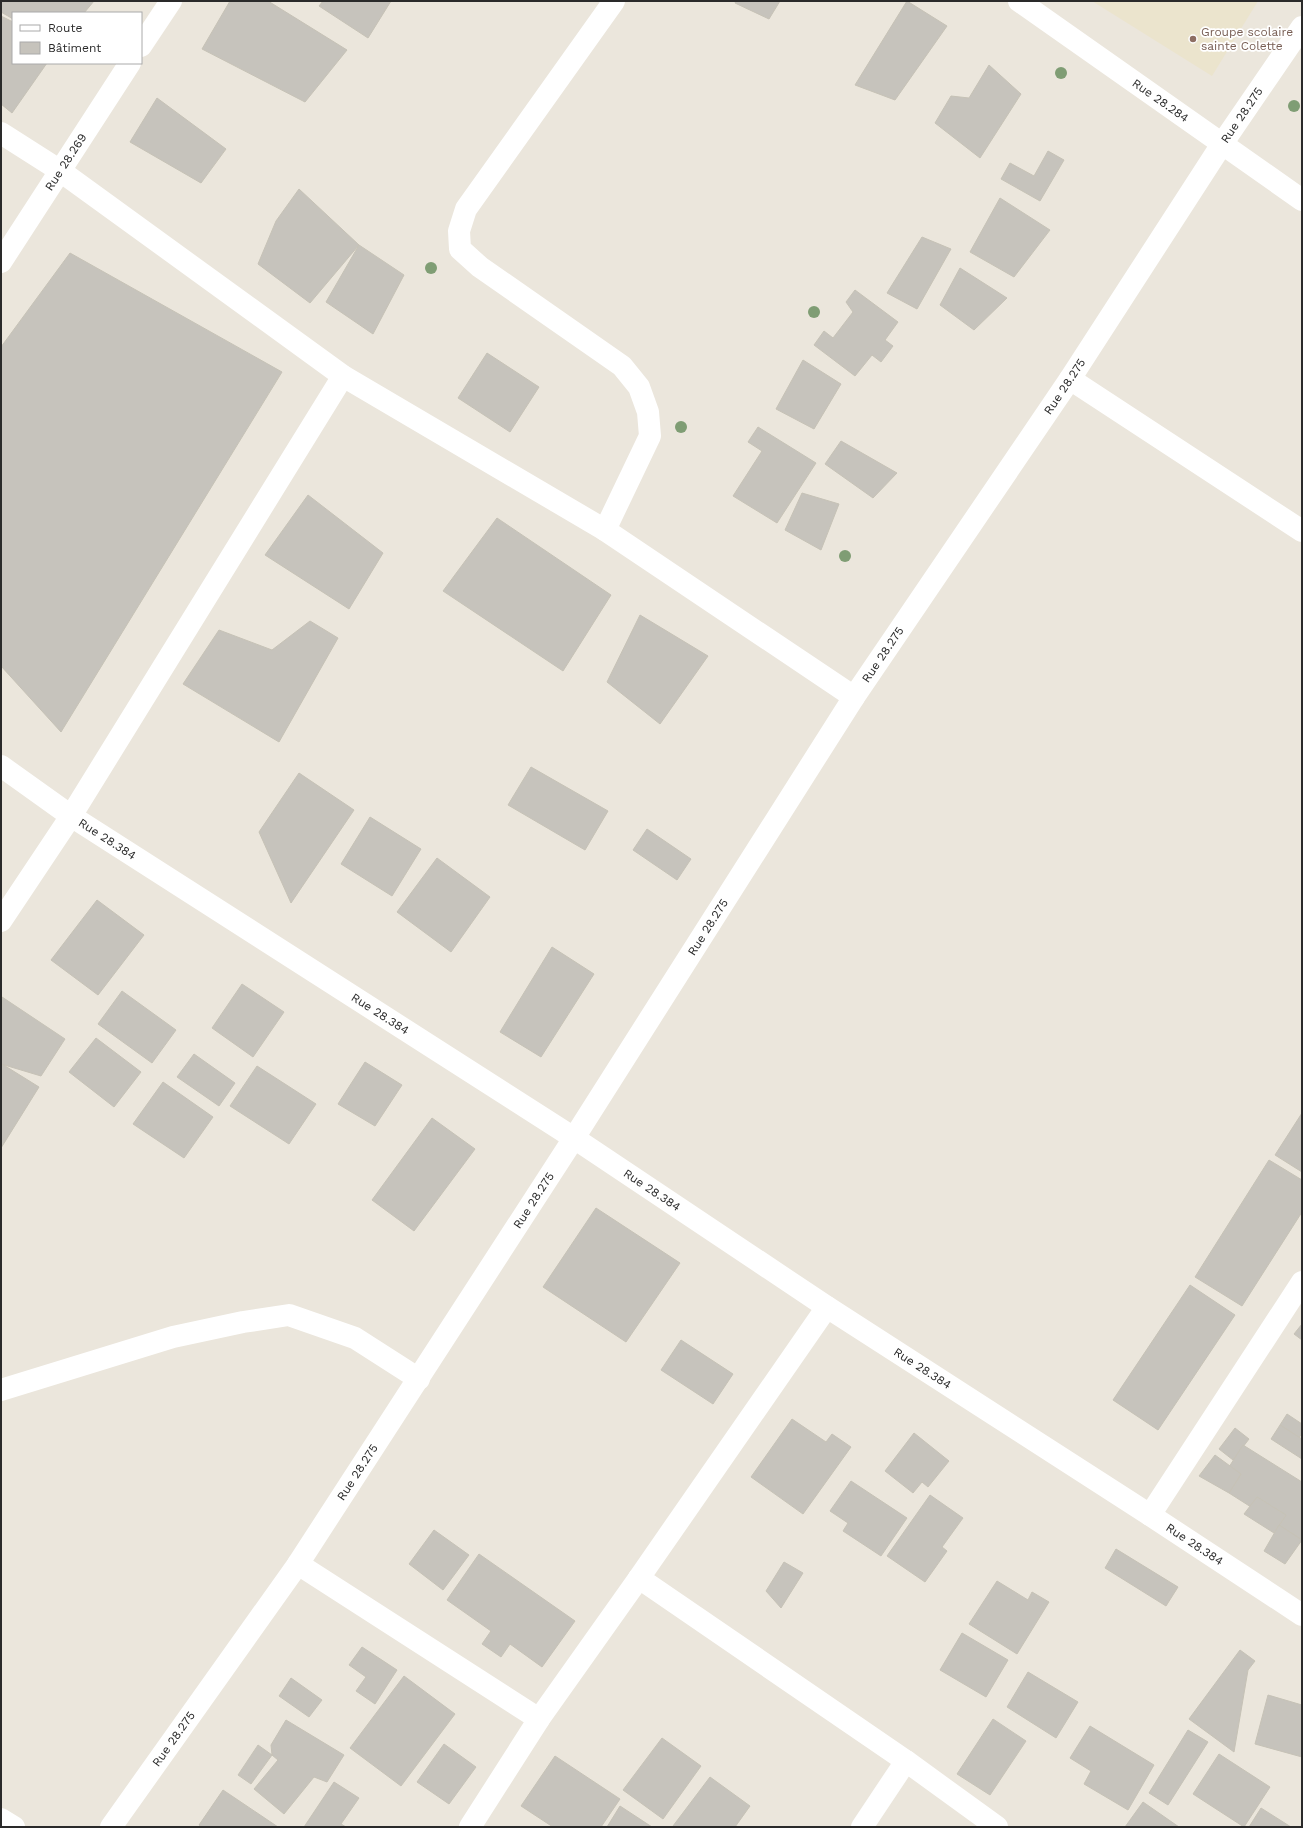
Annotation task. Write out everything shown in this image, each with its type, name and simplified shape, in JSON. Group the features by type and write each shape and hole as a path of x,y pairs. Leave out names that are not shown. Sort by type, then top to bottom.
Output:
{"street":[{"path":"142,44 171,1"},
{"path":"605,530 650,436 648,412 639,387 622,366 480,267 460,249 459,232 466,209 614,1"},
{"name":"Rue 28.284","path":"1019,1 1302,200"},
{"name":"Rue 28.275","path":"112,1827 298,1564 574,1138 854,697 1070,379 1222,144 1302,27"},
{"name":"Rue 28.269","path":"1,262 59,170 129,64"},
{"path":"1,133 59,170 343,376 605,530 854,697"},
{"path":"1,922 71,816 343,376"},
{"path":"1070,379 1302,531"},
{"name":"Rue 28.384","path":"1,766 71,816 574,1138 827,1307 1150,1515 1302,1615"},
{"path":"1150,1515 1302,1282"},
{"path":"470,1827 539,1718 639,1578 827,1307"},
{"path":"1,1390 173,1336 243,1322 289,1315 355,1338 419,1379"},
{"path":"298,1564 539,1718"},
{"path":"639,1578 906,1761 997,1827"},
{"path":"862,1827 906,1761"},
{"path":"1,1819 14,1827"}],"shaded area":[{"name":"Groupe scolaire sainte Colette","path":"1092,1 1258,1 1212,76"}],"building":[{"path":"1,1 94,1 85,12 12,12 12,18 1,12"},
{"path":"230,1 268,1 347,50 305,102 202,49"},
{"path":"323,1 391,1 368,38 319,6"},
{"path":"736,1 780,1 769,19 735,3"},
{"path":"907,1 947,26 895,100 855,85"},
{"path":"1,16 12,22 12,64 46,64 12,113 1,104"},
{"path":"989,65 1021,94 980,158 935,123 951,96 969,98"},
{"path":"157,98 226,149 201,183 130,142"},
{"path":"1048,151 1064,160 1040,201 1001,179 1010,163 1034,176"},
{"path":"299,189 359,245 310,303 258,264 276,221"},
{"path":"1000,198 1050,230 1014,277 970,252"},
{"path":"922,237 951,249 917,309 887,293"},
{"path":"359,245 404,275 373,334 326,302"},
{"path":"70,253 282,372 61,732 1,666 1,347"},
{"path":"960,268 1007,298 974,330 940,305"},
{"path":"855,290 898,322 885,340 893,346 881,362 872,355 855,376 814,345 824,331 833,338 853,312 846,302"},
{"path":"487,353 539,387 510,432 458,398"},
{"path":"803,360 841,384 814,429 776,409"},
{"path":"758,427 816,463 777,523 733,496 762,451 748,442"},
{"path":"841,441 897,473 873,498 825,464"},
{"path":"802,493 839,504 821,550 785,530"},
{"path":"308,495 383,553 349,609 265,555"},
{"path":"497,518 611,595 563,671 443,591"},
{"path":"640,615 708,656 660,724 607,682"},
{"path":"310,621 338,638 279,742 183,684 219,630 272,650"},
{"path":"531,767 608,811 585,850 508,805"},
{"path":"299,773 354,810 291,903 259,832"},
{"path":"370,817 421,849 392,896 341,864"},
{"path":"647,829 691,859 677,880 633,850"},
{"path":"437,858 490,897 451,952 397,912"},
{"path":"97,900 144,935 98,995 51,960"},
{"path":"552,947 594,974 541,1057 500,1032"},
{"path":"242,984 284,1012 253,1057 212,1028"},
{"path":"122,991 176,1030 152,1063 98,1024"},
{"path":"2,997 65,1039 41,1076 1,1064"},
{"path":"96,1038 141,1072 114,1107 69,1072"},
{"path":"194,1054 235,1083 219,1106 177,1077"},
{"path":"365,1062 402,1085 375,1126 338,1104"},
{"path":"2,1064 39,1087 1,1148 1,1066"},
{"path":"257,1066 316,1104 289,1144 230,1106"},
{"path":"163,1082 213,1117 184,1158 133,1124"},
{"path":"1302,1113 1302,1172 1275,1155"},
{"path":"432,1118 475,1149 414,1231 372,1200"},
{"path":"1269,1160 1302,1180 1302,1212 1242,1306 1195,1277"},
{"path":"596,1208 680,1263 626,1342 543,1287"},
{"path":"1190,1285 1235,1315 1158,1430 1113,1400"},
{"path":"1302,1324 1302,1340 1294,1334"},
{"path":"681,1340 733,1374 713,1404 661,1370"},
{"path":"1287,1414 1302,1424 1302,1433 1299,1438 1280,1425"},
{"path":"792,1419 826,1442 832,1434 851,1447 803,1514 751,1477"},
{"path":"1280,1425 1302,1439 1302,1459 1271,1439"},
{"path":"1235,1428 1249,1439 1233,1460 1219,1449"},
{"path":"914,1433 949,1461 928,1487 922,1482 913,1493 885,1471"},
{"path":"1243,1445 1302,1482 1302,1540 1279,1525 1286,1515 1257,1497 1251,1507 1229,1493 1241,1474 1229,1467"},
{"path":"1215,1455 1241,1474 1229,1493 1199,1476"},
{"path":"851,1481 907,1518 881,1556 843,1531 848,1523 830,1511"},
{"path":"930,1495 963,1518 942,1547 947,1551 925,1582 887,1556"},
{"path":"1257,1497 1286,1515 1274,1533 1244,1514"},
{"path":"1279,1525 1302,1540 1285,1564 1264,1551"},
{"path":"434,1530 469,1555 443,1590 409,1564"},
{"path":"1116,1549 1178,1587 1166,1606 1105,1568"},
{"path":"479,1554 575,1621 542,1667 510,1644 501,1657 482,1644 491,1631 447,1600"},
{"path":"784,1562 803,1573 781,1608 766,1591"},
{"path":"997,1581 1028,1600 1032,1592 1049,1602 1017,1654 969,1624"},
{"path":"962,1633 1008,1660 986,1697 940,1670"},
{"path":"362,1647 397,1670 375,1704 356,1691 366,1677 349,1665"},
{"path":"1240,1650 1255,1661 1248,1670 1234,1752 1189,1719"},
{"path":"1028,1672 1078,1702 1056,1738 1007,1707"},
{"path":"404,1676 455,1714 401,1786 350,1748"},
{"path":"291,1678 322,1700 309,1717 279,1696"},
{"path":"1268,1695 1302,1705 1302,1757 1255,1744"},
{"path":"993,1719 1026,1741 990,1795 957,1774"},
{"path":"286,1720 344,1755 327,1782 314,1777 284,1814 254,1789 278,1760 272,1755 271,1745"},
{"path":"1090,1726 1154,1765 1128,1810 1084,1784 1091,1771 1070,1758"},
{"path":"1188,1730 1208,1742 1168,1805 1149,1793"},
{"path":"662,1738 701,1766 663,1819 623,1790"},
{"path":"444,1744 476,1767 449,1804 417,1782"},
{"path":"258,1745 272,1755 251,1784 238,1775"},
{"path":"1219,1754 1270,1787 1244,1827 1193,1794"},
{"path":"555,1756 620,1799 601,1827 553,1827 521,1806"},
{"path":"710,1777 750,1806 735,1827 674,1827 673,1826"},
{"path":"334,1782 359,1798 341,1824 346,1827 304,1827"},
{"path":"223,1790 278,1827 202,1827 199,1825"},
{"path":"1143,1802 1179,1827 1125,1827"},
{"path":"620,1806 652,1827 607,1827"},
{"path":"1261,1808 1291,1827 1249,1827"}],"place":[{"name":"Groupe scolaire sainte Colette","path":"1193,39"}]}
